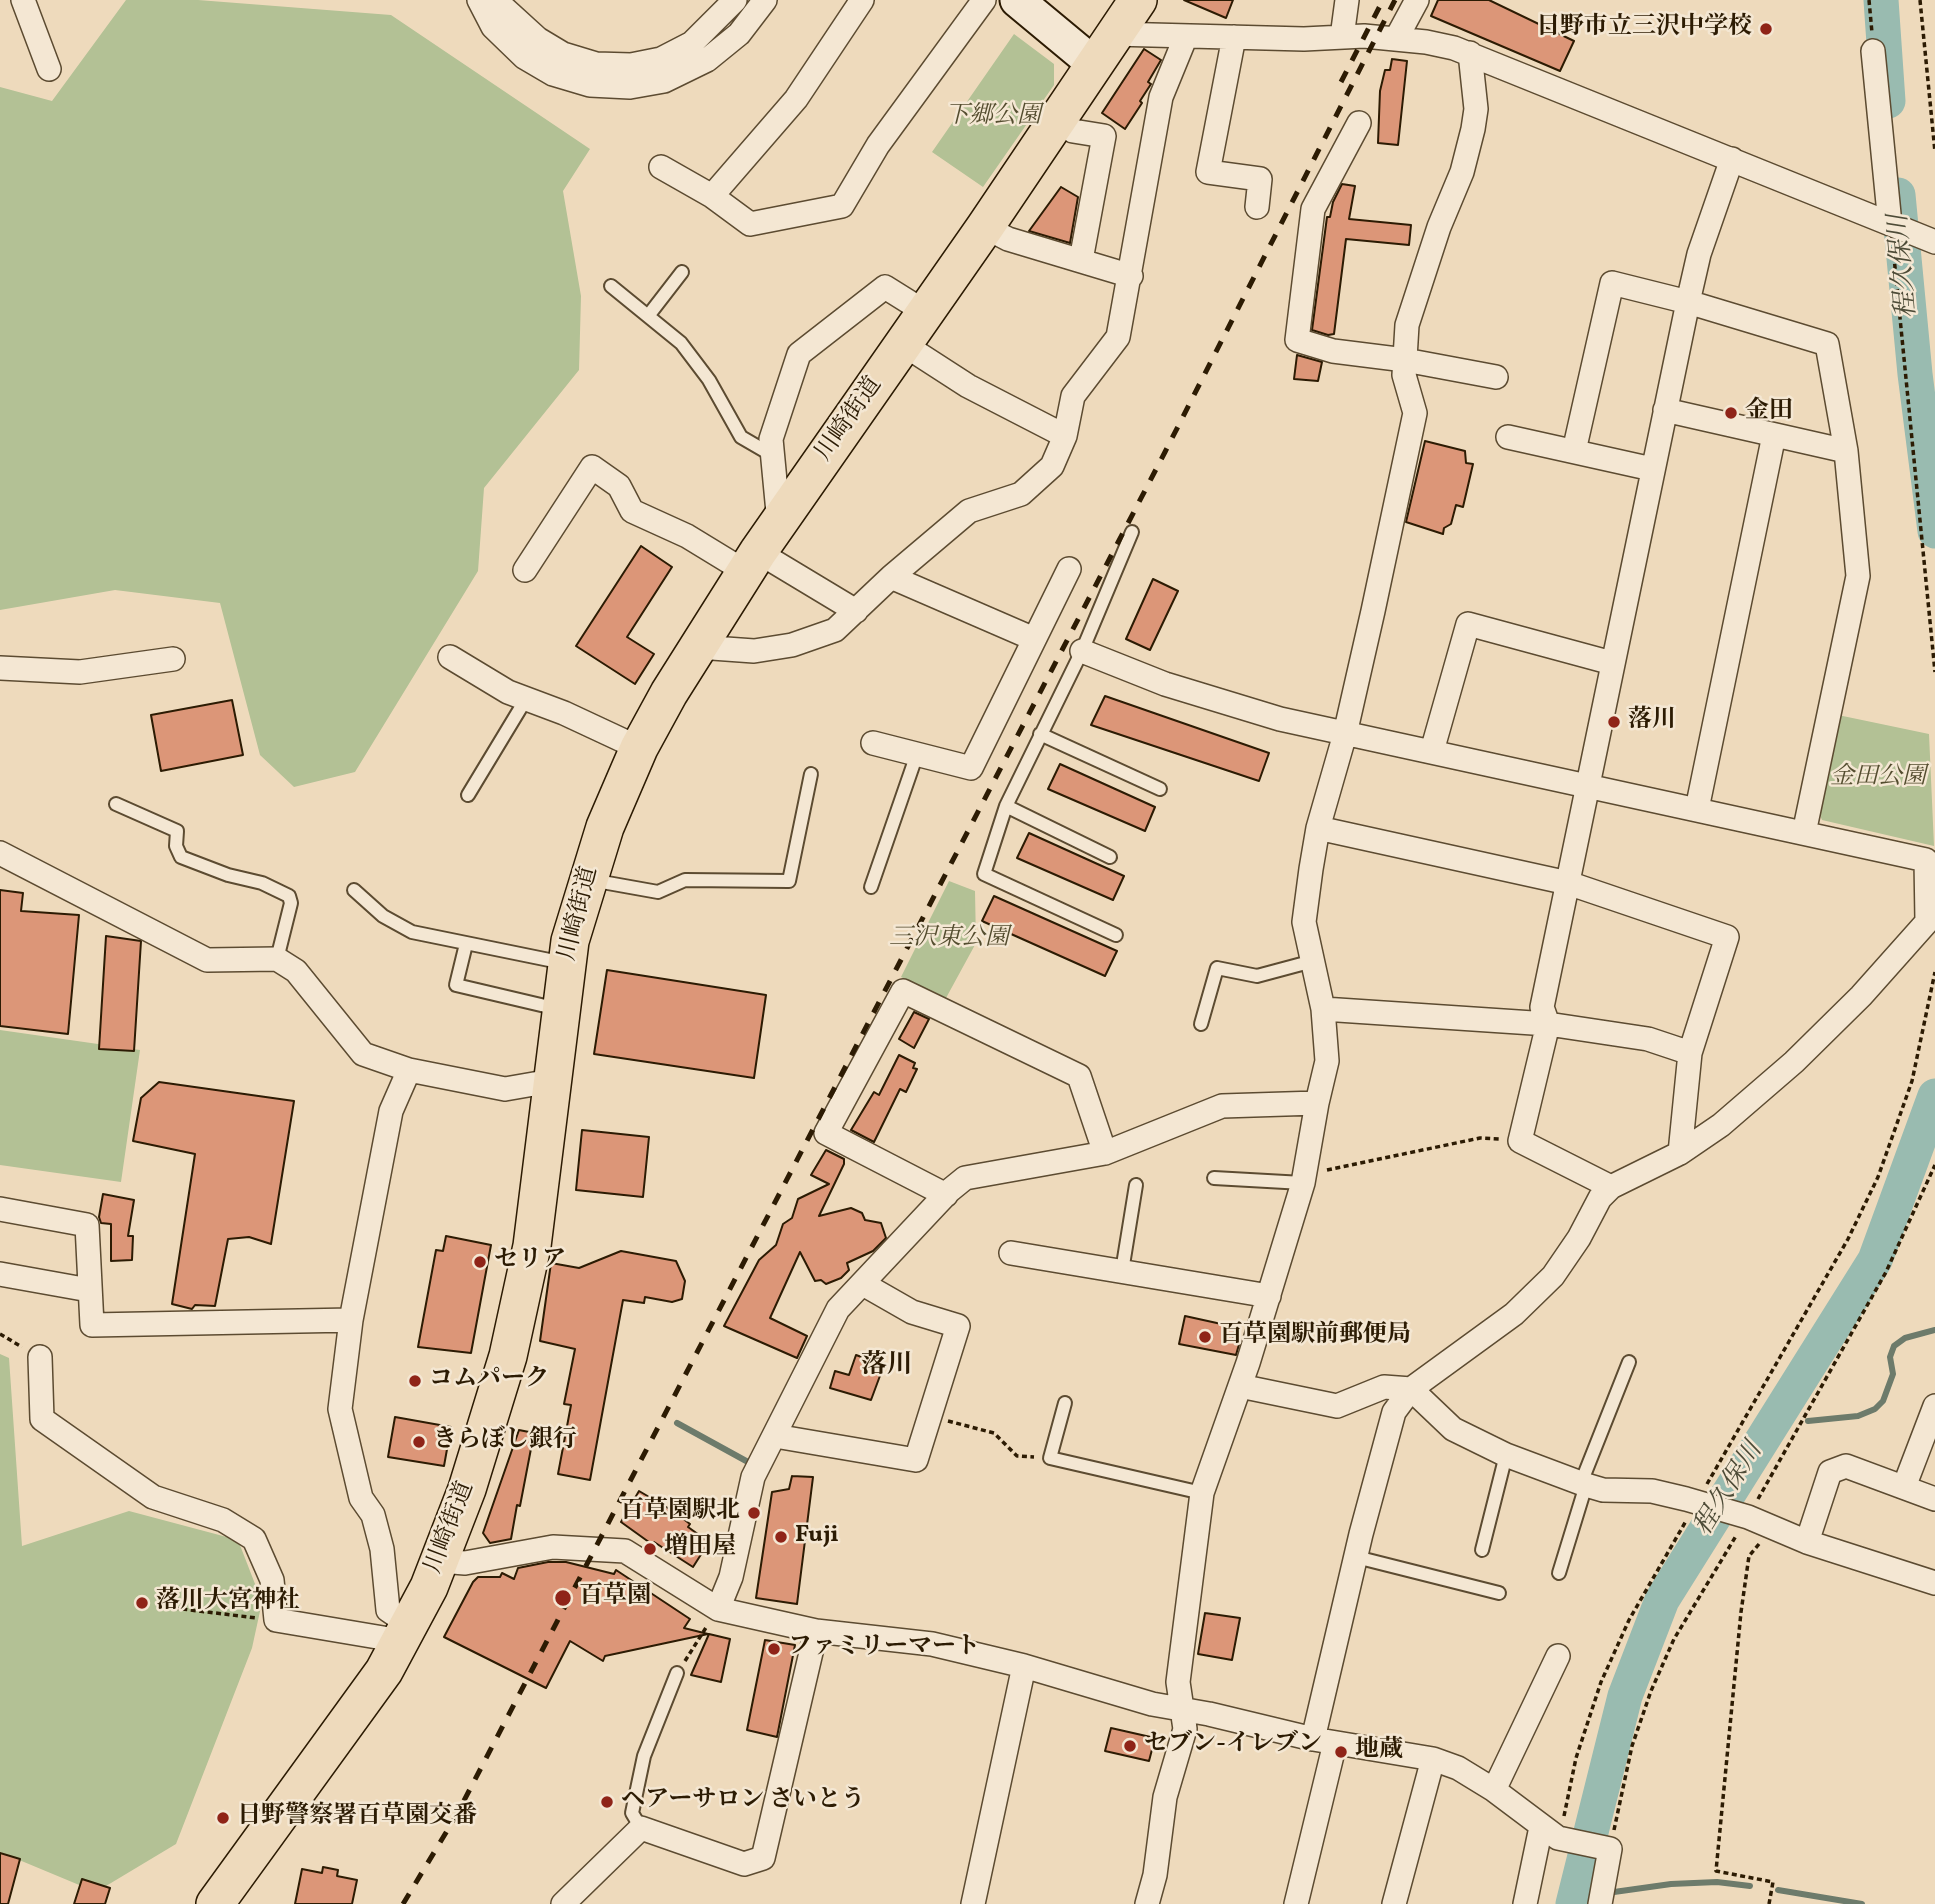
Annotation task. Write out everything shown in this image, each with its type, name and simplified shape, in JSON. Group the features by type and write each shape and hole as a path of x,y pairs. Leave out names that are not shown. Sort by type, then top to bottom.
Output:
{"main road":[{"name":"川崎街道","path":"215,1904 356,1711 406,1633 440,1561 467,1489 508,1356 532,1246 566,964 587,880 605,828 639,748 698,647 761,549 985,228 1138,0"}],"street":[{"path":"23,0 49,69"},
{"path":"480,0 505,9 538,39 563,54 596,64 631,65 661,59 692,43 734,0"},
{"path":"480,0 493,27 533,62 553,74 590,85 630,87 664,81 707,60 739,34 765,0"},
{"path":"712,196 796,99 862,0"},
{"path":"661,167 712,196 750,224 842,205 878,145 984,0"},
{"path":"1017,0 1094,64"},
{"path":"1342,37 1347,0"},
{"path":"1396,39 1416,0"},
{"path":"1114,34 1396,39 1426,42 1470,53 1935,242"},
{"path":"698,647 754,652 792,645 835,630 891,577 969,510 1021,494 1052,466 1065,436 1073,396 1118,337 1161,97 1186,36"},
{"path":"1234,37 1208,172 1260,179 1257,207"},
{"path":"1873,51 1893,225"},
{"path":"1147,1904 1155,1875 1165,1797 1185,1729 1178,1682 1202,1493 1240,1386 1304,1179 1327,1062 1323,1009 1304,922 1318,828 1345,734 1415,413 1404,375 1407,325 1439,227 1468,152 1476,109 1470,53"},
{"path":"1057,119 1073,131 1104,136 1081,260"},
{"path":"1359,123 1313,209 1297,340 1334,351 1405,360 1496,377"},
{"path":"1611,1187 1520,1141 1548,1024 1542,1007 1586,786 1688,302 1699,254 1732,159"},
{"path":"985,228 1007,239 1131,275"},
{"path":"1574,451 1612,284 1688,302 1827,344 1846,451 1858,576 1804,833"},
{"path":"761,549 772,455 771,439 799,354 885,287 925,312"},
{"path":"903,344 968,386 1065,436"},
{"path":"1665,410 1846,451"},
{"path":"1697,809 1774,435"},
{"path":"1508,437 1652,469"},
{"path":"525,570 592,467 619,486 632,511 687,536 761,549 856,611"},
{"path":"873,743 971,768 1069,569"},
{"path":"891,577 1034,639"},
{"path":"1432,751 1468,624 1612,663"},
{"path":"1082,651 1166,684 1280,719 1926,860 1931,917 1861,996 1802,1055 1721,1125 1679,1153 1611,1187 1600,1198 1579,1238 1553,1276 1514,1314 1411,1389 1394,1412 1356,1557 1296,1904"},
{"path":"450,657 508,692 639,748"},
{"path":"0,668 80,672 173,659"},
{"path":"1318,828 1568,883 1727,937 1690,1053 1679,1153"},
{"path":"0,853 207,960 277,959 296,971 363,1054 409,1070 505,1089 551,1082"},
{"path":"946,1195 826,1133 903,990 1079,1076 1105,1153"},
{"path":"1323,1009 1548,1024 1648,1040 1690,1053"},
{"path":"406,1633 388,1610 382,1549 373,1516 361,1498 340,1409 351,1320 391,1111 409,1070"},
{"path":"710,1617 731,1577 753,1476 838,1309 965,1178 1105,1153 1222,1106 1317,1103"},
{"path":"0,1209 87,1225 92,1325 351,1320"},
{"path":"1011,1253 1269,1296"},
{"path":"0,1274 89,1290"},
{"path":"775,1436 916,1460 958,1326 912,1312 863,1284"},
{"path":"40,1357 42,1419 153,1497 223,1520 254,1539 272,1580 276,1620 406,1633"},
{"path":"1240,1386 1337,1406 1384,1387 1411,1389 1453,1429 1506,1454 1583,1484 1603,1490 1652,1491 1746,1516 1807,1542 1935,1583"},
{"path":"1904,1487 1934,1411"},
{"path":"1807,1542 1830,1472 1846,1466 1935,1499"},
{"path":"440,1561 465,1563 553,1546 625,1551 710,1617 932,1644 1152,1704 1324,1741 1433,1759 1458,1768 1494,1790 1550,1832 1607,1848 1600,1904"},
{"path":"563,1904 641,1828 744,1864 763,1858 816,1631"},
{"path":"1494,1790 1558,1656"},
{"path":"973,1904 1024,1667"},
{"path":"1394,1904 1433,1759"},
{"path":"1525,1904 1550,1832"}],"lane":[{"path":"648,316 682,272"},
{"path":"611,286 688,352 709,380 741,437 772,455"},
{"path":"1115,935 984,874 1006,806 1082,651 1132,532"},
{"path":"468,795 526,699"},
{"path":"1040,734 1160,789"},
{"path":"871,887 917,754"},
{"path":"587,880 659,892 685,880 789,881 811,774"},
{"path":"116,804 177,831 176,846 181,857 228,875 262,883 289,896 291,903 277,959"},
{"path":"1006,806 1110,856"},
{"path":"354,890 398,927 566,964"},
{"path":"466,944 456,985 560,1010"},
{"path":"1201,1024 1217,968 1257,976 1313,961"},
{"path":"1214,1178 1304,1179"},
{"path":"1122,1271 1136,1185"},
{"path":"1559,1573 1583,1484 1629,1362"},
{"path":"1065,1403 1050,1458 1202,1493"},
{"path":"1482,1550 1506,1454"},
{"path":"1356,1557 1499,1593"},
{"path":"641,1828 632,1813 644,1756 677,1673"}],"path":[{"path":"1869,0 1873,51"},
{"path":"1920,0 1935,152"},
{"path":"1893,225 1935,672"},
{"path":"1550,1832 1601,1682 1629,1620 1848,1239 1878,1177 1912,1081 1935,972"},
{"path":"1304,1179 1480,1138 1520,1141"},
{"path":"1607,1848 1632,1746 1651,1691 1674,1639 1886,1272 1935,1165"},
{"path":"0,1334 40,1357"},
{"path":"928,1419 963,1423 994,1433 1017,1456 1050,1458"},
{"path":"1769,1904 1773,1882 1716,1871 1749,1556 1775,1527"},
{"path":"157,1606 276,1620"}],"green space":[{"path":"126,0 198,0 391,15 590,149 563,191 581,296 579,370 484,488 478,571 355,772 294,787 260,755 220,603 115,590 0,610 0,87 52,101"},
{"name":"下郷公園","path":"1014,34 1054,64 1054,85 983,187 932,152"},
{"name":"金田公園","path":"1838,715 1929,734 1934,846 1822,820 1818,811"},
{"name":"三沢東公園","path":"949,881 975,891 976,943 946,998 901,977"},
{"path":"0,1030 140,1050 121,1182 0,1165"},
{"path":"0,1354 9,1358 22,1546 129,1511 238,1540 262,1602 252,1648 176,1844 96,1892 0,1852"}],"building":[{"path":"1184,0 1233,0 1226,18"},
{"path":"1438,0 1489,0 1574,41 1560,71 1431,16"},
{"path":"1144,49 1161,60 1148,82 1151,84 1140,101 1142,103 1125,129 1102,113"},
{"path":"1392,59 1407,61 1398,145 1378,143 1380,91 1385,70 1390,70"},
{"path":"1342,184 1355,186 1349,219 1411,225 1409,245 1346,239 1334,334 1328,335 1312,330 1327,217 1330,217 1333,202"},
{"path":"1061,187 1078,197 1070,243 1029,231"},
{"path":"1297,355 1322,362 1318,381 1294,379"},
{"path":"1425,441 1465,451 1466,463 1473,464 1463,507 1456,505 1451,524 1444,528 1443,534 1406,522"},
{"path":"641,546 672,567 627,637 654,654 635,684 576,646"},
{"path":"1153,579 1178,591 1150,650 1126,639"},
{"path":"1105,696 1269,753 1259,781 1091,725"},
{"path":"232,700 243,755 161,771 151,715"},
{"path":"1060,764 1155,807 1145,831 1048,789"},
{"path":"1029,833 1124,876 1113,900 1017,858"},
{"path":"0,890 23,893 21,911 79,915 68,1034 0,1026"},
{"path":"994,896 1117,951 1105,976 982,921"},
{"path":"106,936 141,941 134,1051 99,1049"},
{"path":"607,970 766,995 754,1078 594,1054"},
{"path":"914,1012 929,1019 914,1048 899,1039"},
{"path":"899,1055 915,1063 913,1068 917,1069 906,1092 900,1089 874,1142 851,1130 874,1092 879,1095"},
{"path":"159,1082 294,1101 271,1244 249,1237 228,1239 215,1306 195,1305 192,1309 172,1304 195,1154 133,1141 141,1098"},
{"path":"582,1130 649,1137 643,1197 576,1190"},
{"path":"826,1150 844,1159 844,1164 819,1216 851,1208 862,1213 865,1220 881,1223 886,1238 873,1251 847,1263 849,1270 841,1278 826,1284 821,1280 815,1281 800,1252 770,1318 807,1336 797,1358 724,1326 759,1260 776,1245 783,1224 792,1218 798,1199 829,1184 811,1175"},
{"path":"103,1194 134,1200 128,1236 133,1236 132,1260 111,1261 111,1224 101,1223 99,1217"},
{"path":"446,1236 491,1245 471,1353 418,1347 436,1250 443,1251"},
{"path":"621,1251 676,1261 685,1281 682,1299 672,1302 645,1297 644,1303 623,1300 590,1480 558,1474 571,1405 564,1404 575,1349 540,1341 551,1263 579,1268"},
{"path":"1185,1316 1235,1327 1233,1339 1240,1341 1236,1355 1179,1344"},
{"path":"856,1355 884,1365 871,1400 830,1388 835,1371 849,1375"},
{"name":"きらぼし銀行","path":"395,1417 451,1427 444,1466 388,1457"},
{"path":"519,1430 534,1433 520,1506 517,1505 511,1539 490,1543 483,1533"},
{"path":"792,1476 813,1477 797,1604 756,1598 772,1492 789,1489"},
{"path":"639,1491 673,1511 690,1524 688,1527 709,1542 693,1567 654,1542 653,1545 621,1522"},
{"path":"548,1562 566,1562 614,1574 616,1570 690,1619 684,1628 708,1634 605,1656 603,1661 570,1641 546,1688 444,1637 478,1577 500,1577 502,1573 514,1579 518,1568"},
{"path":"1205,1613 1240,1618 1232,1660 1198,1654"},
{"path":"709,1634 730,1639 721,1682 691,1675"},
{"path":"765,1640 795,1645 777,1737 747,1730"},
{"path":"1111,1728 1155,1738 1149,1761 1105,1751"},
{"path":"0,1853 20,1859 8,1904 0,1904"},
{"path":"323,1867 338,1870 337,1876 357,1880 352,1904 295,1904 302,1869 322,1873"},
{"path":"82,1879 110,1888 105,1904 74,1904"}],"waterway":[{"name":"程久保川","path":"1881,0 1888,101"},
{"name":"程久保川","path":"1898,195 1915,374 1935,531"},
{"name":"程久保川","path":"1573,1904 1625,1696 1662,1600 1875,1260 1935,1096"},
{"path":"1808,1421 1858,1416 1875,1409 1883,1401 1893,1374 1890,1357 1894,1346 1905,1338 1935,1330"},
{"path":"1788,1401 1796,1406"},
{"path":"677,1423 748,1462"},
{"path":"1614,1892 1671,1884 1717,1882 1750,1886"},
{"path":"1778,1890 1862,1904"},
{"path":"1574,1895 1589,1894"}],"railway":[{"path":"1341,82 1383,0"},
{"path":"403,1904 456,1816 1165,452 1395,0"}],"place":[{"name":"日野市立三沢中学校","path":"1766,29"},
{"name":"金田","path":"1731,413"},
{"name":"落川","path":"1614,722"},
{"name":"セリア","path":"480,1262"},
{"name":"百草園駅前郵便局","path":"1205,1337"},
{"name":"コムパーク","path":"415,1381"},
{"name":"きらぼし銀行","path":"419,1442"},
{"name":"百草園駅北","path":"754,1513"},
{"name":"Fuji","path":"781,1537"},
{"name":"増田屋","path":"650,1549"},
{"name":"百草園","path":"563,1598"},
{"name":"落川大宮神社","path":"142,1603"},
{"name":"ファミリーマート","path":"774,1649"},
{"name":"セブン-イレブン","path":"1130,1746"},
{"name":"地蔵","path":"1341,1752"},
{"name":"ヘアーサロン さいとう","path":"607,1802"},
{"name":"日野警察署百草園交番","path":"223,1818"}],"district":[{"name":"落川","path":"887,1367"}]}
